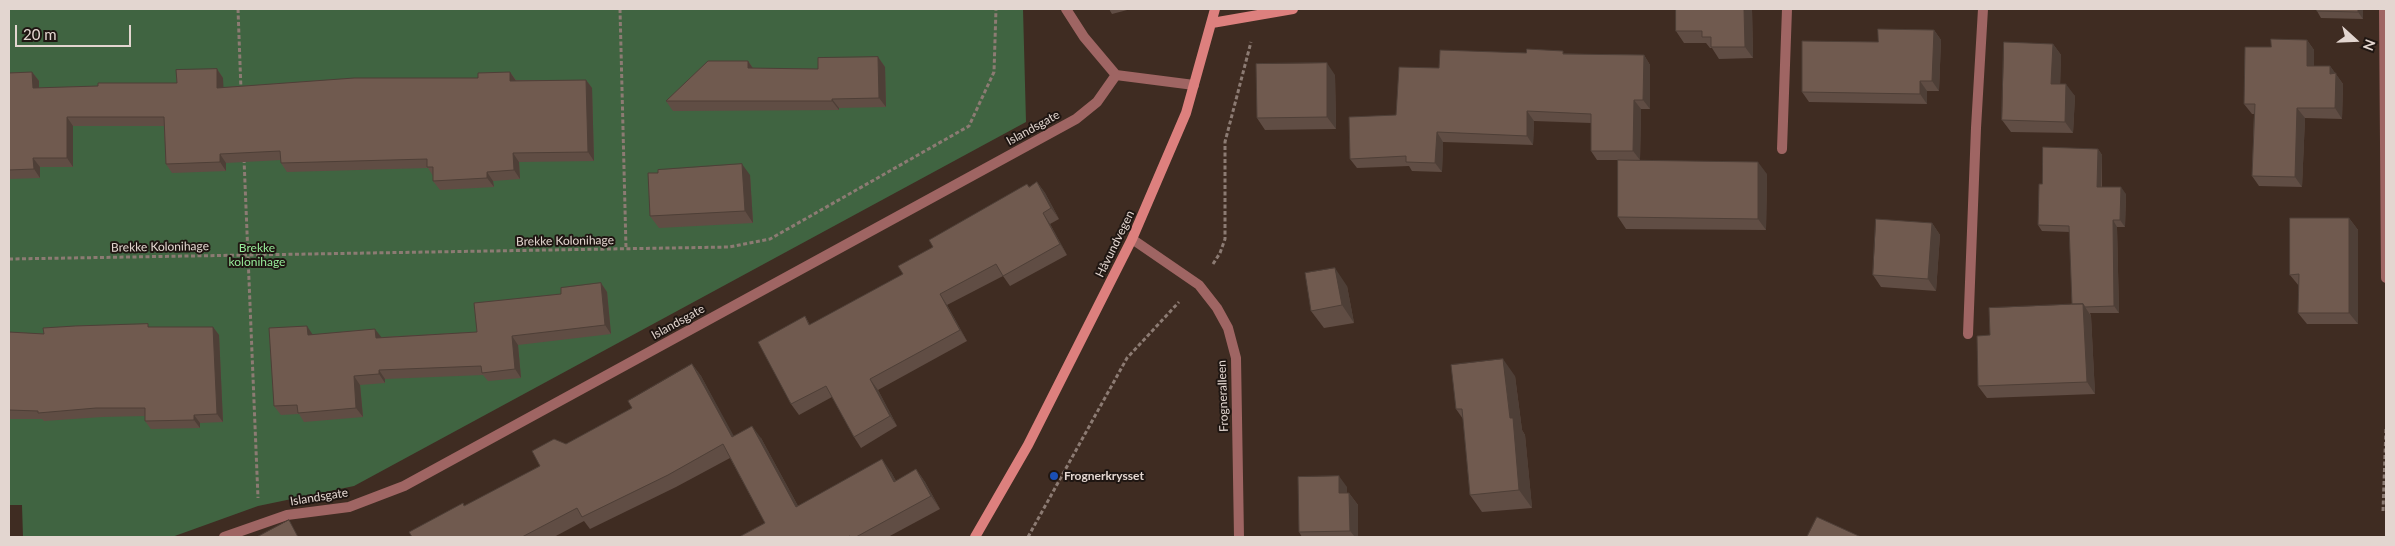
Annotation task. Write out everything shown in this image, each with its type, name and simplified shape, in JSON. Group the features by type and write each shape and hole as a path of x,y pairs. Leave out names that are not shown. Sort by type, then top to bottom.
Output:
{"main road":[{"name":"Håvundvegen","path":"975,537 1028,445 1132,239 1186,113 1215,9"},
{"path":"1212,23 1293,9"}],"street":[{"path":"1066,9 1084,37 1116,75 1194,85"},
{"path":"1782,149 1786,9"},
{"path":"1968,334 1976,128 1983,9"},
{"path":"2384,9 2386,278"},
{"name":"Islandsgate","path":"224,537 287,514 348,506 404,486 1076,119 1097,102 1116,75"},
{"name":"Frogneralleen","path":"1132,239 1199,285 1217,308 1228,328 1236,358 1239,537"}],"path":[{"path":"238,9 241,97"},
{"path":"620,9 626,248"},
{"name":"Brekke Kolonihage","path":"9,259 729,247 770,239 969,126 994,72 996,9"},
{"path":"1028,537 1127,358 1144,338 1199,285 1220,253 1225,239 1225,142 1259,15"},
{"path":"244,156 258,523"},
{"path":"2383,511 2386,427"}],"green space":[{"name":"Brekke kolonihage","path":"9,9 1023,9 1026,122 354,486 258,506 172,537 23,537 22,505 9,505"}],"building":[{"path":"1676,9 1744,9 1745,47 1711,47 1711,37 1702,37 1702,31 1676,31"},
{"path":"2317,9 2358,9 2358,12 2317,11"},
{"path":"1878,29 1934,30 1932,81 1920,81 1920,94 1802,92 1802,41 1878,42"},
{"path":"2271,39 2307,40 2307,66 2330,66 2330,74 2336,73 2335,108 2297,108 2295,177 2252,176 2255,104 2244,104 2245,47 2271,47"},
{"path":"2004,42 2053,44 2051,84 2066,84 2065,122 2002,120"},
{"path":"1527,49 1563,51 1563,54 1644,55 1643,100 1634,100 1633,151 1591,151 1591,114 1527,111 1527,136 1437,132 1435,163 1406,162 1406,156 1350,159 1349,117 1396,115 1399,67 1439,68 1440,50 1526,53"},
{"path":"878,57 879,98 832,99 832,101 666,101 708,61 748,61 748,68 818,69 818,58"},
{"path":"1327,63 1327,117 1257,118 1256,64"},
{"path":"217,69 217,88 354,78 478,78 478,73 510,72 510,81 586,80 588,152 513,153 514,170 487,172 487,178 433,181 433,167 427,167 427,159 281,163 280,151 220,154 220,162 166,164 164,117 67,117 67,158 33,158 34,169 9,170 9,73 32,72 33,88 98,86 98,83 177,83 176,70"},
{"path":"2043,147 2098,149 2097,187 2121,187 2120,220 2113,220 2114,306 2085,307 2083,304 2072,304 2069,226 2038,225 2039,184 2042,184"},
{"path":"1618,160 1758,162 1758,219 1618,217"},
{"path":"742,164 745,211 650,216 648,173 658,173 658,170"},
{"path":"1037,182 1051,208 1043,213 1060,244 1003,276 996,264 940,294 960,330 870,379 890,416 854,437 826,386 791,404 758,342 805,316 809,325 903,274 898,266 933,247 929,240 1027,184 1029,187"},
{"path":"2290,218 2349,218 2349,313 2298,313 2299,274 2290,275"},
{"path":"1876,219 1932,223 1928,279 1873,275"},
{"path":"1335,268 1342,305 1311,311 1305,273"},
{"path":"601,283 605,325 512,336 515,369 482,373 481,366 379,370 379,374 354,376 356,408 298,413 297,405 274,406 269,328 307,326 308,335 375,329 376,338 477,332 474,303 561,294 561,288"},
{"path":"2083,304 2087,382 1978,386 1977,336 1990,335 1989,308"},
{"path":"148,324 148,327 213,327 217,414 194,415 194,420 145,421 145,408 96,408 38,413 38,411 9,410 9,332 44,334 43,328"},
{"path":"1503,359 1510,418 1513,418 1519,490 1470,495 1462,409 1456,409 1451,365"},
{"path":"692,364 732,437 752,426 796,507 882,459 894,482 916,469 931,496 856,537 739,537 765,523 723,444 668,475 582,517 577,508 522,537 412,537 409,532 463,503 464,506 540,466 532,451 554,439 566,444 632,408 628,401"},
{"path":"1339,476 1339,493 1349,493 1350,531 1299,532 1298,477"},
{"path":"1817,517 1861,537 1807,537"},
{"path":"289,520 298,537 257,537"}],"place":[{"name":"Frognerkrysset","path":"1054,476"}]}
